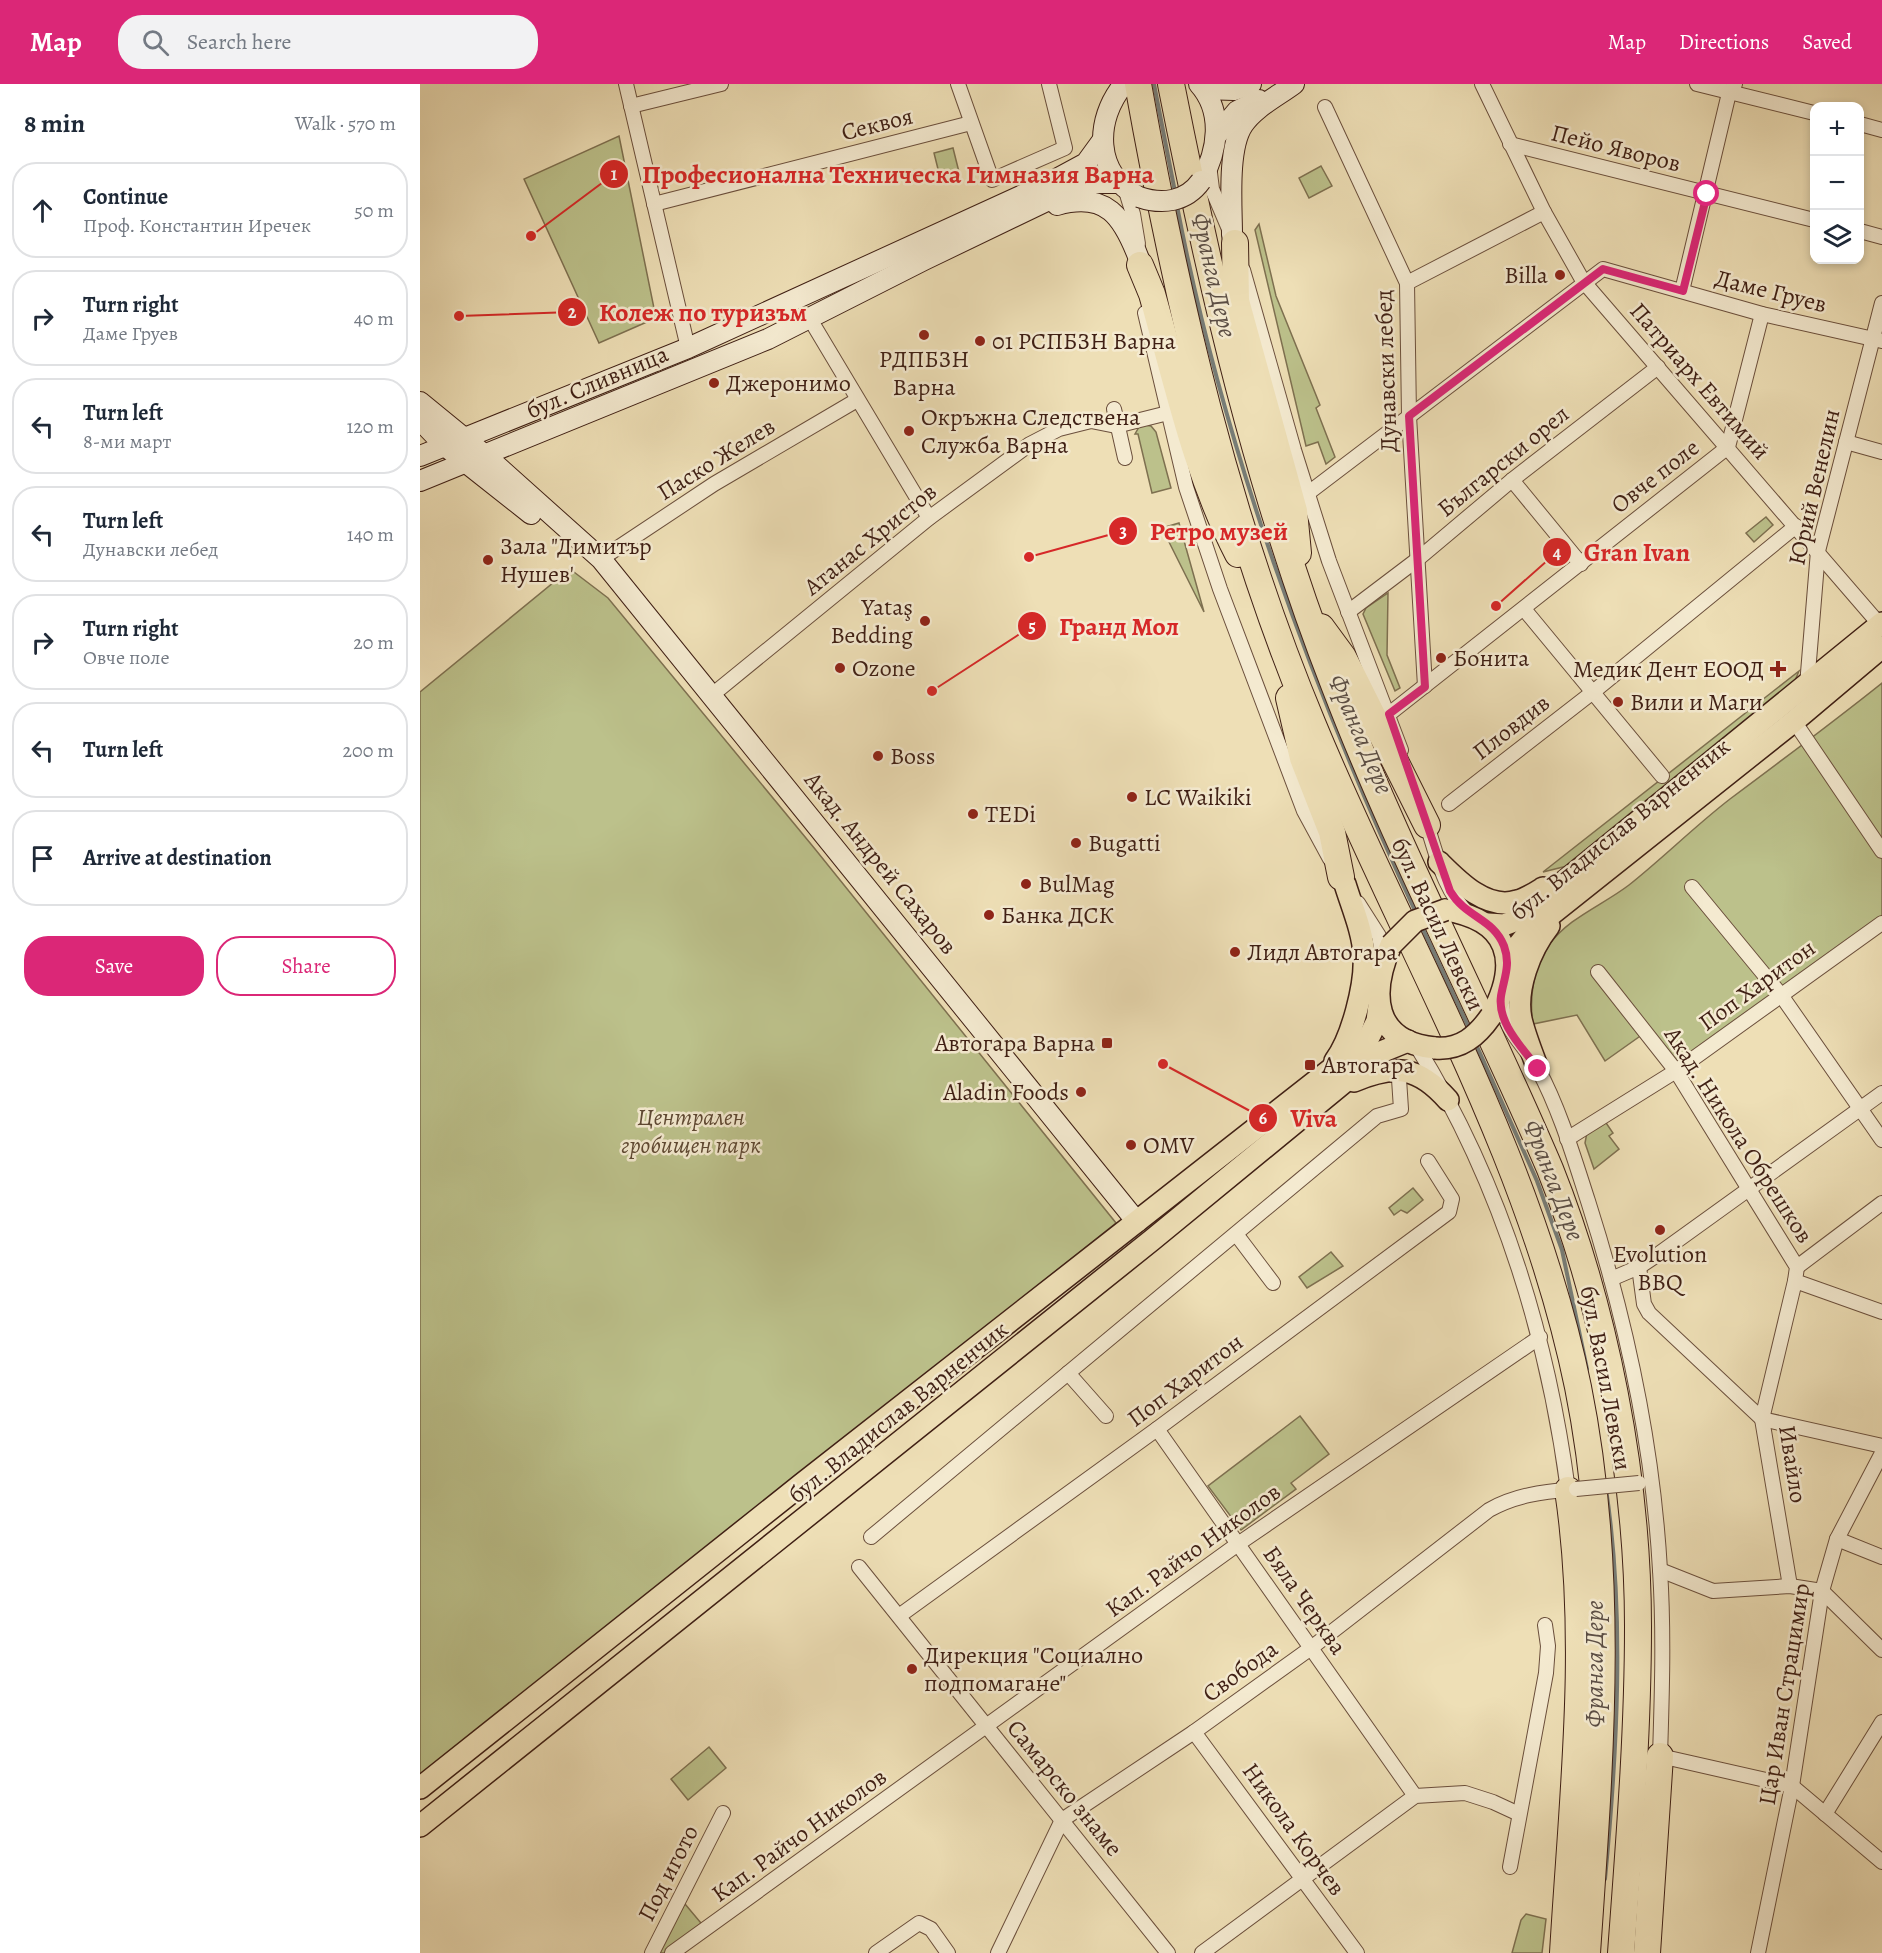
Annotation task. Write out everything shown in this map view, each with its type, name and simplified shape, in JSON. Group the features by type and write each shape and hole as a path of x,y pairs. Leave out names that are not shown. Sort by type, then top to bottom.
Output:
{"highway":[{"name":"бул. Васил Левски","path":"1171,84 1198,220 1235,381 1303,600 1368,769 1550,1168 1573,1231 1605,1348 1631,1516 1638,1624 1634,1754 1621,1953"},
{"name":"бул. Васил Левски","path":"1121,88 1174,276 1220,455 1272,619 1332,770 1470,1069 1509,1160 1546,1262 1564,1327 1589,1450 1602,1580 1601,1719 1587,1953"},
{"path":"1233,239 1236,301 1294,511 1303,600 1343,657 1427,825"},
{"path":"1139,262 1152,294 1214,503 1272,619 1298,741 1332,832 1343,880"},
{"path":"1563,1953 1580,1639 1572,1489"},
{"path":"1647,1953 1660,1756"}],"main road":[{"path":"1201,85 1234,90 1251,84"},
{"path":"1216,136 1237,111 1293,84"},
{"path":"1233,239 1235,150 1240,131 1247,120 1293,84"},
{"path":"1201,85 1215,114 1216,136 1205,173"},
{"path":"1121,88 1104,127 1102,141 1107,166 1128,189"},
{"name":"бул. Сливница","path":"420,481 768,339 810,319 879,271 1077,169 1093,156 1102,141"},
{"name":"бул. Сливница","path":"420,456 1016,216 1084,183 1128,189 1155,201 1172,201 1189,194 1205,173"},
{"path":"1016,216 1078,200 1101,204 1125,224 1139,262"},
{"name":"Акад. Андрей Сахаров","path":"420,402 467,463 553,531 579,542"},
{"name":"Акад. Андрей Сахаров","path":"420,420 453,442 486,456 579,542 601,559 1137,1222"},
{"path":"531,437 521,448 515,463 519,481 531,498"},
{"name":"бул. Владислав Варненчик","path":"1480,920 1504,925 1518,920 1881,624"},
{"name":"бул. Владислав Варненчик","path":"1508,966 1516,948 1529,932 1794,721 1882,647"},
{"path":"1439,862 1466,887 1485,897 1504,902 1518,901 1580,868"},
{"path":"1331,1082 1350,1033 1364,965 1363,946 1343,880"},
{"path":"1538,1069 1521,1017 1524,982 1530,958 1541,936 1576,895"},
{"path":"1444,910 1480,920 1504,946 1508,966 1496,1006 1478,1032 1464,1043 1449,1048 1420,1045 1386,1024 1378,1005 1378,984 1387,954 1415,921 1444,910"},
{"name":"бул. Владислав Варненчик","path":"420,1826 1115,1270 1331,1082 1371,1035 1377,1021 1378,1005"},
{"name":"бул. Владислав Варненчик","path":"420,1788 1137,1222 1331,1082 1381,1052 1420,1045"},
{"path":"1331,1082 1375,1072 1400,1070 1427,1080 1448,1100"}],"street":[{"path":"626,84 688,348"},
{"path":"631,106 691,88 721,84"},
{"path":"958,84 992,180 1065,148 1049,84"},
{"name":"Патриарх Евтимий","path":"1482,84 1544,212 1583,281 1881,624"},
{"path":"1696,84 1730,87 1810,111"},
{"path":"1683,291 1730,87"},
{"name":"Дунавски лебед","path":"1325,107 1407,283 1409,416 1425,687"},
{"name":"Секвоя","path":"654,204 971,123"},
{"path":"1864,125 1882,130"},
{"name":"Пейо Яворов","path":"1510,144 1810,219"},
{"path":"1205,173 1233,239 1307,494 1348,612 1389,714 1439,862 1455,900 1480,920"},
{"path":"1128,189 1136,225 1142,302 1190,498 1254,686 1304,811 1343,880 1379,936 1387,954"},
{"path":"1407,283 1544,212"},
{"path":"1864,232 1882,237"},
{"name":"Даме Груев","path":"1307,494 1583,281 1603,269 1762,314 1877,340"},
{"name":"Юрий Венелин","path":"1807,685 1818,551 1846,442 1877,340 1882,303"},
{"name":"Овче поле","path":"1389,714 1728,447 1762,314"},
{"path":"810,319 929,518"},
{"name":"Български орел","path":"1348,612 1418,560 1512,480 1658,367"},
{"name":"Паско Желев","path":"601,559 714,484 858,400"},
{"path":"1114,410 1125,458"},
{"name":"Атанас Христов","path":"712,695 929,518 1030,444 1059,429 1091,421 1116,426 1168,413"},
{"path":"1846,442 1882,452"},
{"path":"1512,480 1581,564"},
{"name":"Пловдив","path":"1449,804 1593,692 1796,526"},
{"path":"1524,609 1662,776"},
{"path":"1794,721 1882,851"},
{"path":"1692,887 1781,994 1882,1140"},
{"name":"Поп Харитон","path":"1567,1139 1676,1071 1882,923"},
{"name":"Акад. Никола Обрешков","path":"1599,972 1676,1071 1748,1189 1796,1274 1882,1312"},
{"path":"1496,1006 1538,1069 1567,1139 1611,1279 1637,1393 1646,1483 1660,1570 1660,1756 1792,1786 1882,1862"},
{"path":"1420,1045 1448,1100 1509,1236 1540,1337 1572,1489"},
{"path":"871,1537 1377,1116 1401,1109 1400,1079"},
{"path":"1611,1279 1639,1267 1882,1093"},
{"name":"Поп Харитон","path":"899,1616 1157,1429 1449,1212 1452,1199 1428,1161"},
{"path":"1796,1274 1882,1203"},
{"path":"1236,1234 1273,1283"},
{"path":"1639,1267 1644,1304 1649,1313 1762,1419 1882,1446"},
{"name":"Ивайло","path":"1790,1586 1762,1419 1796,1274"},
{"name":"Кап. Райчо Николов","path":"672,1953 1238,1544 1540,1337"},
{"path":"1068,1373 1106,1416"},
{"name":"Бяла Черква","path":"1157,1429 1415,1796"},
{"name":"Цар Иван Страцимир","path":"1758,1953 1792,1786 1822,1591 1837,1539 1882,1453"},
{"name":"Свобода","path":"1062,1820 1194,1732 1311,1648 1489,1510 1509,1499 1540,1491 1646,1483"},
{"path":"1837,1539 1882,1557"},
{"name":"Самарско знаме","path":"859,1567 1168,1953"},
{"path":"1660,1570 1713,1591 1790,1586 1822,1591 1882,1650"},
{"path":"1510,1867 1546,1673 1548,1647 1545,1625"},
{"path":"1825,1814 1882,1722"},
{"name":"Никола Корчев","path":"1194,1732 1357,1953"},
{"path":"1202,1953 1415,1796 1465,1793 1519,1814"},
{"name":"Под игото","path":"652,1953 723,1813"},
{"path":"998,1953 1062,1820"},
{"path":"876,1953 919,1923 931,1929 948,1953"}],"green space":[{"path":"619,136 656,318 599,343 524,179"},
{"path":"953,148 959,172 940,177 934,153"},
{"path":"1321,166 1332,186 1309,198 1299,178"},
{"path":"1259,224 1276,296 1320,405 1316,408 1335,457 1326,464 1318,442 1306,446 1255,230"},
{"path":"1151,426 1156,432 1171,488 1152,493 1138,434 1135,434 1139,427"},
{"path":"1766,517 1773,525 1754,542 1746,533"},
{"path":"1179,523 1204,612 1162,528"},
{"name":"Централен гробищен парк","path":"570,569 608,598 815,849 1116,1223 420,1781 420,692"},
{"path":"1388,593 1387,655 1400,688 1395,691 1363,614 1366,608"},
{"path":"1799,671 1789,695 1575,864 1543,872"},
{"path":"1882,683 1882,923 1676,1071 1646,1032 1605,1061 1577,1015 1533,1024 1532,994 1536,973 1544,953 1557,935 1576,919 1629,885 1717,809"},
{"path":"1602,1117 1613,1133 1609,1136 1619,1149 1594,1169 1585,1143 1588,1127"},
{"path":"1413,1188 1423,1200 1407,1213 1401,1210 1394,1215 1389,1208"},
{"path":"1331,1252 1343,1266 1307,1288 1299,1277"},
{"path":"1300,1416 1329,1454 1291,1483 1296,1489 1241,1530 1208,1486"},
{"path":"709,1747 726,1768 688,1800 671,1779"},
{"path":"680,1898 706,1929 672,1953 652,1953"},
{"path":"1526,1914 1546,1919 1542,1953 1512,1953 1521,1920"}],"waterway":[{"name":"Франга Дере","path":"1154,84 1175,192"},
{"name":"Франга Дере","path":"1177,206 1196,297 1220,388 1275,567 1341,742 1416,913"},
{"name":"Франга Дере","path":"1421,925 1470,1030"},
{"name":"Франга Дере","path":"1475,1042 1537,1181 1562,1250 1587,1369"},
{"name":"Франга Дере","path":"1605,1879 1613,1783 1617,1684 1616,1585 1606,1489"}],"place":[{"name":"Професионална Техническа Гимназия Варна","path":"531,236"},
{"name":"Billa","path":"1560,275"},
{"name":"Колеж по туризъм","path":"459,316"},
{"name":"РДПБЗН Варна","path":"924,335"},
{"name":"01 РСПБЗН Варна","path":"980,341"},
{"name":"Джеронимо","path":"714,383"},
{"name":"Окръжна Следствена Служба Варна","path":"909,431"},
{"name":"Ретро музей","path":"1029,557"},
{"name":"Зала \"Димитър Нушев'","path":"488,560"},
{"name":"Gran Ivan","path":"1496,606"},
{"name":"Yataş Bedding","path":"925,621"},
{"name":"Бонита","path":"1441,658"},
{"name":"Ozone","path":"840,668"},
{"name":"Медик Дент ЕООД","path":"1778,669"},
{"name":"Гранд Мол","path":"932,691"},
{"name":"Вили и Маги","path":"1618,702"},
{"name":"Boss","path":"878,756"},
{"name":"LC Waikiki","path":"1132,797"},
{"name":"TEDi","path":"973,814"},
{"name":"Bugatti","path":"1076,843"},
{"name":"BulMag","path":"1026,884"},
{"name":"Банка ДСК","path":"989,915"},
{"name":"Лидл Автогара","path":"1235,952"},
{"name":"Автогара Варна","path":"1107,1043"},
{"name":"Viva","path":"1163,1064"},
{"name":"Автогара","path":"1310,1065"},
{"name":"Aladin Foods","path":"1081,1092"},
{"name":"OMV","path":"1131,1145"},
{"name":"Evolution BBQ","path":"1660,1230"},
{"name":"Дирекция \"Социално подпомагане\"","path":"912,1669"}],"route":[{"path":"1538,1069 1505,1021 1501,997 1508,966 1504,946 1494,929 1459,905 1450,891 1389,714 1425,687 1409,416 1583,281 1603,269 1683,291 1707,194"}]}
